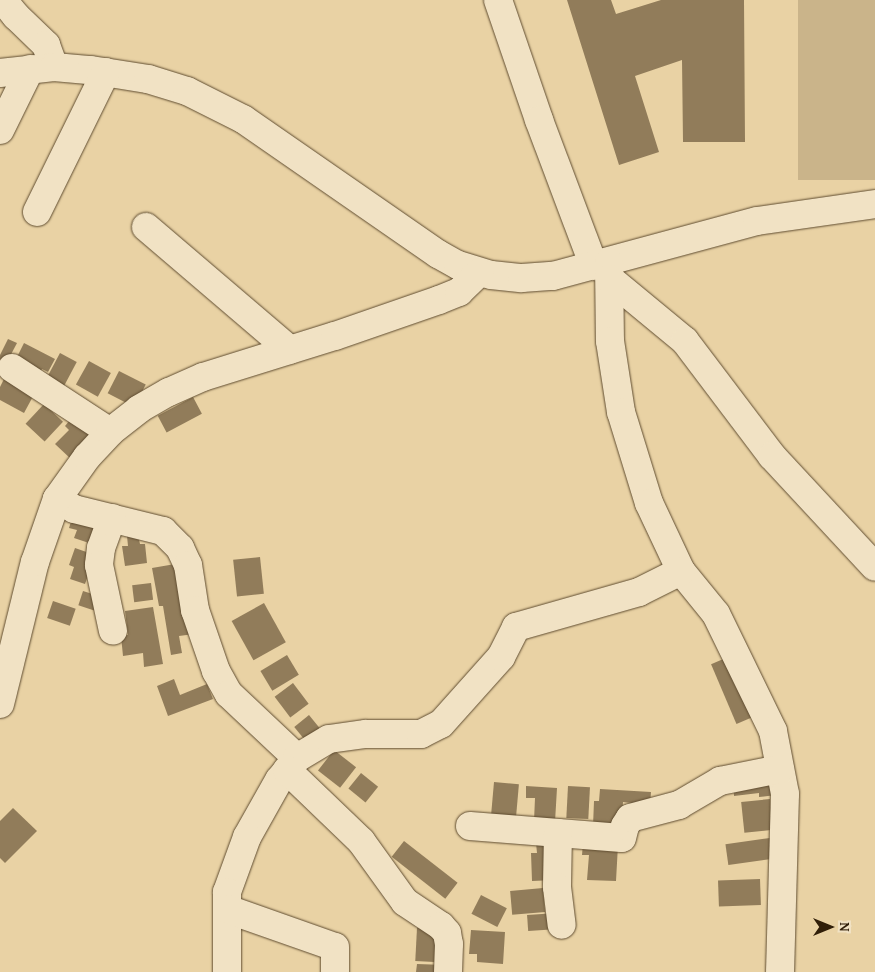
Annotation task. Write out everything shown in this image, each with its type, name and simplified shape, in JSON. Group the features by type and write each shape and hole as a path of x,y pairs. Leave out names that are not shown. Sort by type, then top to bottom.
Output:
{"street":[{"path":"0,130 42,68 46,45 16,16 3,0"},
{"path":"498,0 539,120 605,269 610,341 621,412 649,503 681,571 716,614 773,731 785,794 780,972"},
{"path":"0,74 42,68 106,72 168,84 243,119 438,254 478,273 507,278 539,278 605,269 757,221 875,204"},
{"path":"37,212 106,72"},
{"path":"146,227 290,350"},
{"path":"605,269 685,341 772,456 875,567"},
{"path":"2,688 35,562 57,500 81,464 110,432 139,409 203,377 290,350 452,295 459,292 478,273"},
{"path":"12,368 110,432"},
{"path":"57,500 74,509 163,531 180,548 188,565 195,610 216,671 229,694 361,841 405,902 441,926 447,933 449,944 448,972"},
{"path":"112,518 101,548 99,565 113,631"},
{"path":"227,972 227,892 247,837 279,780 292,764 329,739 366,734 421,734 441,724 501,657 516,627 640,592 681,571"},
{"path":"470,826 622,838 625,826 630,818 680,805 720,781 780,769"},
{"path":"558,832 557,887 562,925"},
{"path":"227,909 335,948 335,972"}],"shaded area":[{"path":"798,0 875,0 875,180 798,180"}],"building":[{"path":"567,0 611,0 616,14 661,0 744,0 745,142 683,142 682,60 635,76 659,152 619,165"},
{"path":"8,339 17,343 7,362 0,359 0,355"},
{"path":"24,343 55,359 48,372 42,369 38,376 14,363"},
{"path":"60,353 77,362 64,387 47,378"},
{"path":"89,361 111,373 98,397 76,385"},
{"path":"119,371 146,385 134,407 108,393"},
{"path":"7,373 37,389 24,413 0,400 0,387"},
{"path":"193,397 202,414 167,433 158,416"},
{"path":"44,404 63,422 45,441 26,424"},
{"path":"75,414 98,436 72,460 55,444 69,430 65,426"},
{"path":"73,515 104,525 98,546 74,538 77,530 69,528"},
{"path":"138,535 140,544 145,544 147,563 125,566 122,546 128,546 127,536"},
{"path":"75,548 95,555 85,584 70,579 74,567 69,565"},
{"path":"260,557 264,594 237,597 233,560"},
{"path":"181,563 194,634 179,636 182,653 171,655 163,606 159,606 152,568"},
{"path":"151,583 153,600 134,602 132,585"},
{"path":"83,591 101,597 96,611 78,605"},
{"path":"53,601 76,609 70,626 47,618"},
{"path":"264,603 286,642 253,660 232,621"},
{"path":"153,607 163,664 144,667 143,653 123,656 121,636 128,635 125,611"},
{"path":"735,654 760,714 736,724 711,664"},
{"path":"287,655 299,675 272,691 260,671"},
{"path":"174,679 180,695 207,684 213,699 168,716 157,686"},
{"path":"293,683 309,704 290,718 275,697"},
{"path":"309,715 322,731 307,743 294,727"},
{"path":"334,750 356,767 340,788 318,770"},
{"path":"361,773 378,787 366,802 348,789"},
{"path":"774,777 776,795 759,797 759,793 734,796 733,781"},
{"path":"494,782 519,784 516,817 491,815"},
{"path":"526,786 557,788 555,822 534,821 535,798 526,798"},
{"path":"568,786 590,787 588,819 566,818"},
{"path":"600,789 651,792 650,805 623,802 621,827 593,826 594,801 599,801"},
{"path":"770,799 773,830 744,833 741,802"},
{"path":"13,808 37,831 5,863 0,858 0,821"},
{"path":"770,838 773,859 728,865 725,844"},
{"path":"404,841 458,883 445,899 392,857"},
{"path":"536,843 554,843 555,880 532,881 531,853 537,853"},
{"path":"583,843 618,845 616,881 587,880 589,855 582,855"},
{"path":"760,879 761,905 719,906 718,880"},
{"path":"543,888 545,912 512,915 510,891"},
{"path":"481,895 507,908 497,927 471,914"},
{"path":"557,913 558,929 528,931 527,915"},
{"path":"417,928 436,929 434,962 415,961"},
{"path":"471,930 505,932 503,964 477,962 477,954 469,954"},
{"path":"417,964 445,965 445,972 416,972"}]}
